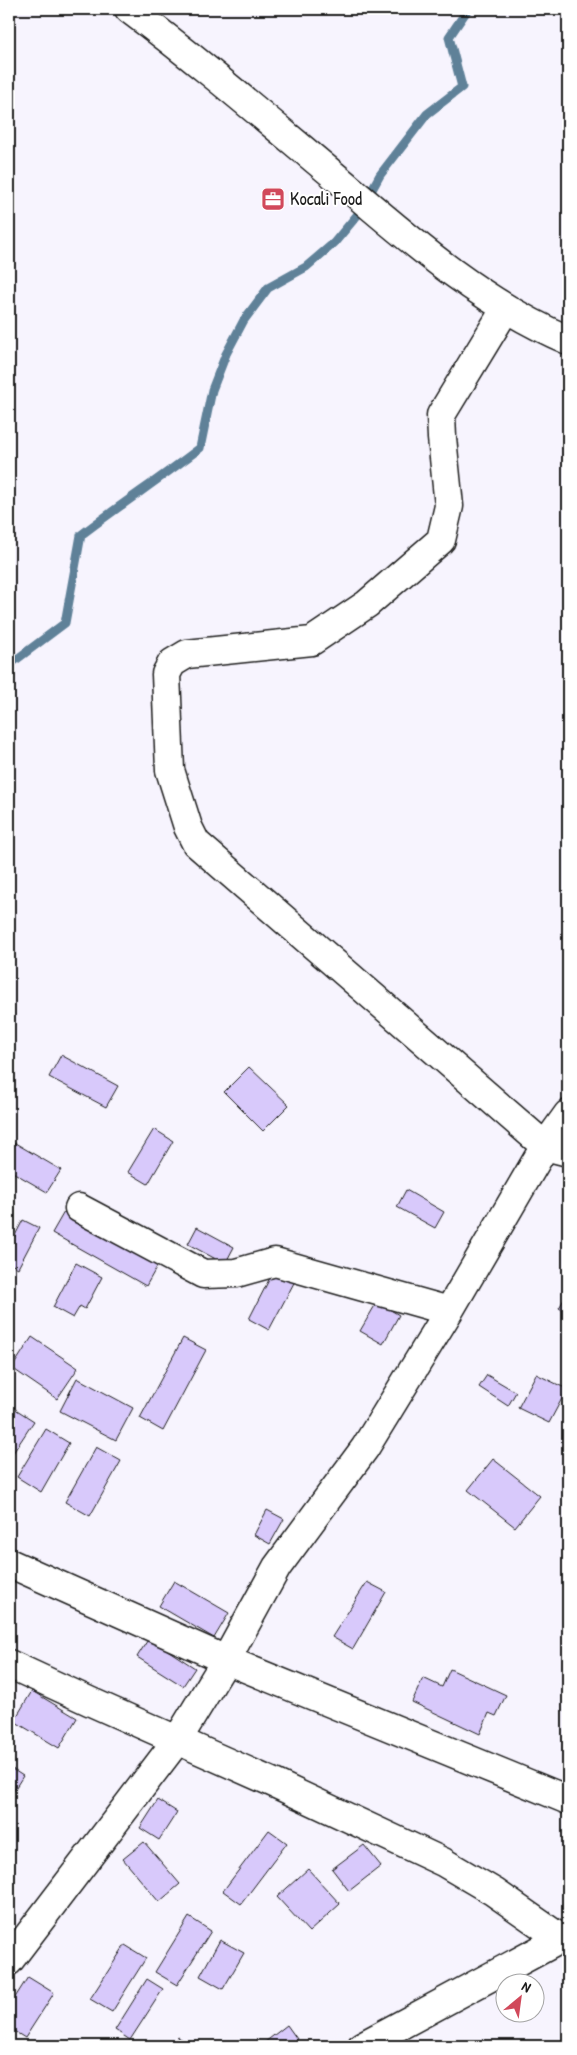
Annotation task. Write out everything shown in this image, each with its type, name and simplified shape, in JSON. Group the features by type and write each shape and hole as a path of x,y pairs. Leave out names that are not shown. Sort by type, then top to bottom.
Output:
{"street":[{"path":"129,9 231,89 410,240 506,308 568,340"},
{"path":"506,308 442,415 442,438 450,506 441,540 367,604 312,641 187,654 172,663 166,674 170,770 188,827 196,843 556,1149"},
{"path":"9,1961 178,1739 226,1660 277,1567 365,1448 449,1311 556,1149 568,1114"},
{"path":"79,1208 203,1274 236,1274 275,1262 449,1311"},
{"path":"9,1564 226,1660 568,1800"},
{"path":"9,1664 89,1702 178,1739 443,1862 564,1937 362,2046"}],"building":[{"path":"61,1055 118,1086 106,1107 49,1077"},
{"path":"249,1067 289,1105 263,1131 224,1092"},
{"path":"154,1129 173,1141 148,1184 128,1172"},
{"path":"15,1143 61,1170 47,1192 9,1170 9,1154"},
{"path":"406,1190 444,1212 435,1228 397,1207"},
{"path":"64,1212 158,1265 146,1286 52,1233"},
{"path":"23,1220 39,1228 18,1268 9,1263 9,1247"},
{"path":"197,1227 234,1247 225,1264 188,1244"},
{"path":"76,1263 102,1277 85,1309 80,1306 73,1318 53,1307"},
{"path":"275,1268 296,1279 269,1330 249,1319"},
{"path":"568,1295 568,1314 559,1308"},
{"path":"377,1302 399,1315 383,1344 360,1331"},
{"path":"32,1337 78,1368 57,1399 12,1368"},
{"path":"183,1338 206,1350 163,1431 140,1418"},
{"path":"536,1374 567,1389 549,1423 518,1408"},
{"path":"487,1375 516,1392 508,1406 479,1387"},
{"path":"77,1378 133,1408 116,1440 60,1411"},
{"path":"9,1405 34,1421 9,1459"},
{"path":"46,1429 69,1443 41,1492 17,1477"},
{"path":"96,1447 121,1461 90,1516 65,1502"},
{"path":"493,1459 540,1496 515,1527 468,1490"},
{"path":"267,1510 284,1519 270,1544 254,1535"},
{"path":"174,1581 229,1613 214,1638 159,1606"},
{"path":"367,1582 386,1592 353,1649 332,1637"},
{"path":"149,1638 195,1668 183,1686 137,1657"},
{"path":"450,1669 506,1695 496,1716 489,1713 480,1734 412,1702 423,1678 442,1687"},
{"path":"32,1691 77,1718 59,1748 14,1721"},
{"path":"9,1767 23,1776 9,1798"},
{"path":"158,1800 177,1812 159,1840 140,1828"},
{"path":"269,1830 287,1843 241,1904 223,1891"},
{"path":"144,1842 180,1884 159,1902 123,1859"},
{"path":"364,1845 381,1866 349,1891 332,1869"},
{"path":"308,1869 340,1904 309,1932 277,1897"},
{"path":"189,1917 211,1931 177,1985 155,1972"},
{"path":"220,1940 244,1953 223,1989 200,1976"},
{"path":"125,1945 146,1958 112,2012 90,1999"},
{"path":"28,1977 54,1993 25,2038 9,2028 9,2007"},
{"path":"147,1979 163,1989 130,2040 115,2030"},
{"path":"287,2025 297,2039 287,2046 260,2046"},
{"path":"178,2037 193,2046 172,2046"}],"waterway":[{"path":"9,665 65,623 81,535 200,448 212,390 226,354 244,320 268,288 306,267 334,243 359,213 380,175 427,114 462,87 449,37 468,9"}],"place":[{"name":"Kocali Food","path":"273,199"}]}
